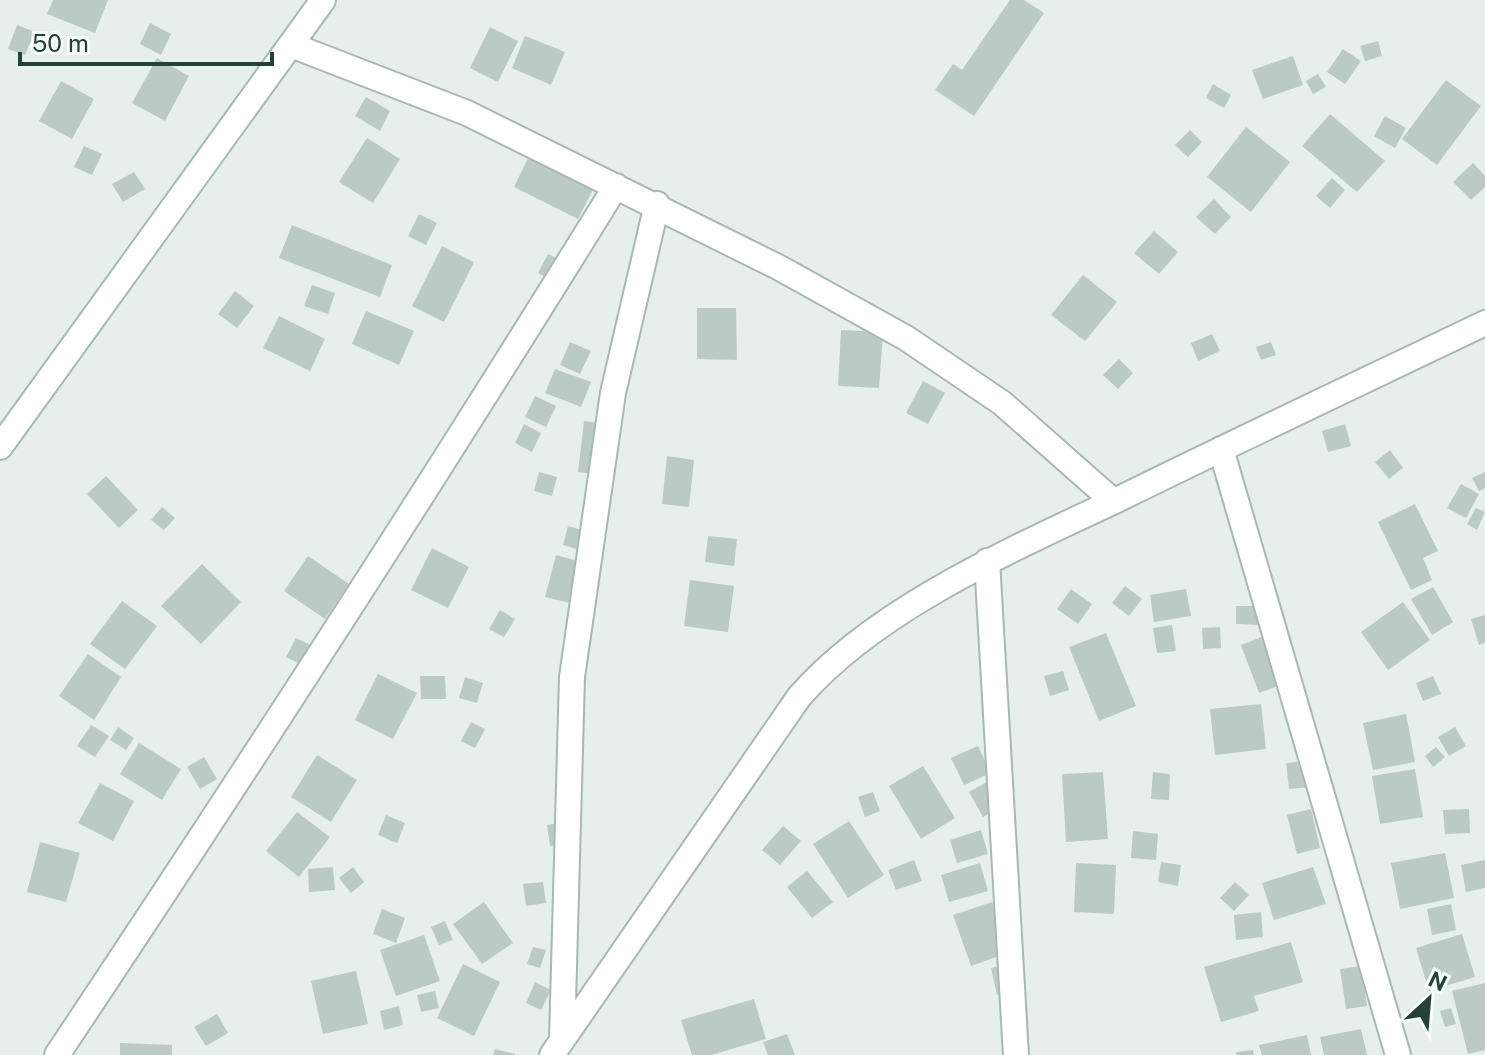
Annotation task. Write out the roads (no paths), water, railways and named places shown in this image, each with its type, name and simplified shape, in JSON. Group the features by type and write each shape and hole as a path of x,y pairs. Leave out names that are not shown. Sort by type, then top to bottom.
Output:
{"street":[{"path":"0,447 323,0"},
{"path":"291,45 467,113 657,204 778,267 946,364 1002,403 1113,501"},
{"path":"57,1055 489,393 616,186"},
{"path":"557,1047 572,677 613,393 657,204"},
{"path":"557,1047 799,697 821,671 858,643 987,561 1485,323"},
{"path":"1221,449 1398,1055"},
{"path":"987,561 1016,1055"}]}
